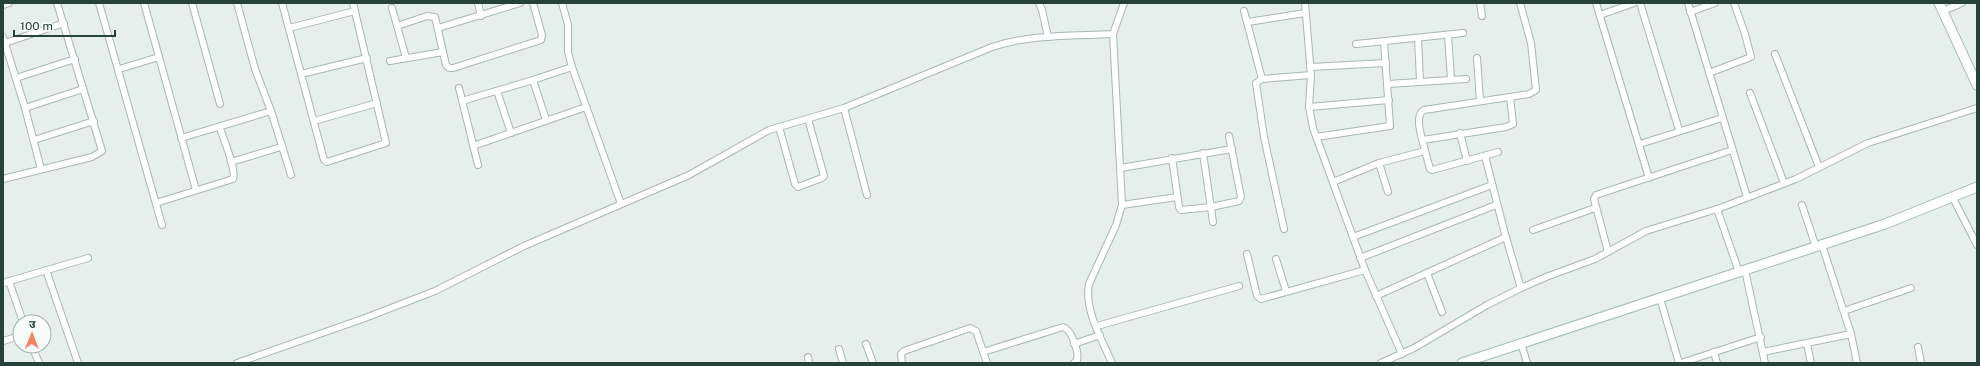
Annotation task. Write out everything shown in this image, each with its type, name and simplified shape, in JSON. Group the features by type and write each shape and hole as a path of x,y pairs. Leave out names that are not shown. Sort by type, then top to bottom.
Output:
{"street":[{"path":"3,5 9,3"},
{"path":"3,179 100,154 102,151 57,3"},
{"path":"100,3 162,225"},
{"path":"144,3 196,190"},
{"path":"192,3 220,104"},
{"path":"237,3 255,69 271,111 281,147 291,174"},
{"path":"282,3 324,160 328,162 386,143 353,3"},
{"path":"478,3 481,16"},
{"path":"438,28 520,3"},
{"path":"397,26 432,16 435,18 447,67 453,68 539,41 542,35 533,3"},
{"path":"562,3 568,25 568,52 572,66 621,204"},
{"path":"1039,3 1048,37"},
{"path":"1112,363 1100,335 1089,301 1090,284 1116,225 1122,205 1113,34 1124,3"},
{"path":"1305,3 1311,75 1309,107 1316,137 1360,258 1402,354"},
{"path":"1480,3 1482,16"},
{"path":"1498,152 1432,170 1425,151 1418,117 1421,112 1428,109 1533,93 1536,85 1531,43 1520,3"},
{"path":"1596,3 1640,144 1649,178"},
{"path":"1600,15 1634,3"},
{"path":"1640,3 1679,130"},
{"path":"1688,3 1747,197"},
{"path":"1690,12 1715,3"},
{"path":"1709,73 1751,57 1734,3"},
{"path":"1962,3 1941,7 1977,85"},
{"path":"392,8 406,58"},
{"path":"289,28 355,11"},
{"path":"1244,11 1262,79"},
{"path":"1248,22 1305,13"},
{"path":"41,169 16,78 6,56 4,40 64,24"},
{"path":"1356,44 1463,33"},
{"path":"237,363 366,318 435,291 524,246 689,175 760,134 844,108 992,47 1026,38 1113,34"},
{"path":"1448,35 1451,79"},
{"path":"1418,38 1420,81"},
{"path":"1316,137 1388,127 1391,124 1384,42"},
{"path":"390,61 443,52"},
{"path":"1775,54 1819,168"},
{"path":"119,69 159,57"},
{"path":"300,74 367,58"},
{"path":"1477,58 1480,101"},
{"path":"16,78 75,59"},
{"path":"1310,67 1386,62"},
{"path":"462,101 533,80 572,66"},
{"path":"1284,229 1264,137 1256,86 1258,81 1262,79 1311,75"},
{"path":"1388,84 1466,79"},
{"path":"533,80 546,120"},
{"path":"459,88 478,165"},
{"path":"25,108 83,89"},
{"path":"497,91 512,133"},
{"path":"1750,93 1784,183"},
{"path":"1423,140 1506,127 1513,124 1510,97"},
{"path":"1309,107 1389,100"},
{"path":"314,121 377,104"},
{"path":"474,146 586,107"},
{"path":"844,108 867,195"},
{"path":"1381,363 1414,348 1487,305 1521,288 1608,252 1646,231 1717,209 1784,183 1819,168 1868,143 1977,108"},
{"path":"181,138 220,128 271,111"},
{"path":"779,127 795,184 798,187 824,176 808,118"},
{"path":"1640,144 1679,130 1722,118"},
{"path":"34,140 94,121"},
{"path":"156,203 233,179 234,175 231,162 220,128"},
{"path":"1460,133 1467,161"},
{"path":"1172,158 1177,197 1181,210 1211,207 1235,202 1240,200 1229,136"},
{"path":"231,162 281,147"},
{"path":"1121,168 1232,148"},
{"path":"1608,252 1595,208 1594,200 1596,195 1732,150"},
{"path":"1333,182 1379,164 1425,151"},
{"path":"1203,153 1213,222"},
{"path":"1485,156 1496,204 1521,288"},
{"path":"1379,164 1388,192"},
{"path":"1353,237 1492,185"},
{"path":"1462,363 1885,224 1953,198 1977,187"},
{"path":"1122,205 1177,197"},
{"path":"1953,198 1977,245"},
{"path":"1360,258 1496,204"},
{"path":"1802,205 1844,311 1851,334 1857,363"},
{"path":"1533,230 1595,208"},
{"path":"1717,209 1742,271 1761,337 1765,363"},
{"path":"1376,296 1506,237"},
{"path":"1247,254 1259,298 1365,270"},
{"path":"20,314 6,282 88,258"},
{"path":"1276,259 1286,291"},
{"path":"46,270 78,363"},
{"path":"1427,273 1442,312"},
{"path":"1097,326 1239,286"},
{"path":"1844,311 1911,288"},
{"path":"1660,298 1680,363 1761,337"},
{"path":"983,352 1063,327 1070,331 1074,344 1078,358 1074,363"},
{"path":"902,363 901,354 904,351 965,328 970,328 976,331 987,363"},
{"path":"1764,352 1851,334"},
{"path":"1074,344 1100,335"},
{"path":"866,344 873,363"},
{"path":"1521,344 1527,363"},
{"path":"1807,344 1811,363"},
{"path":"1918,347 1921,363"},
{"path":"839,349 843,363"},
{"path":"1714,352 1717,363"}]}
